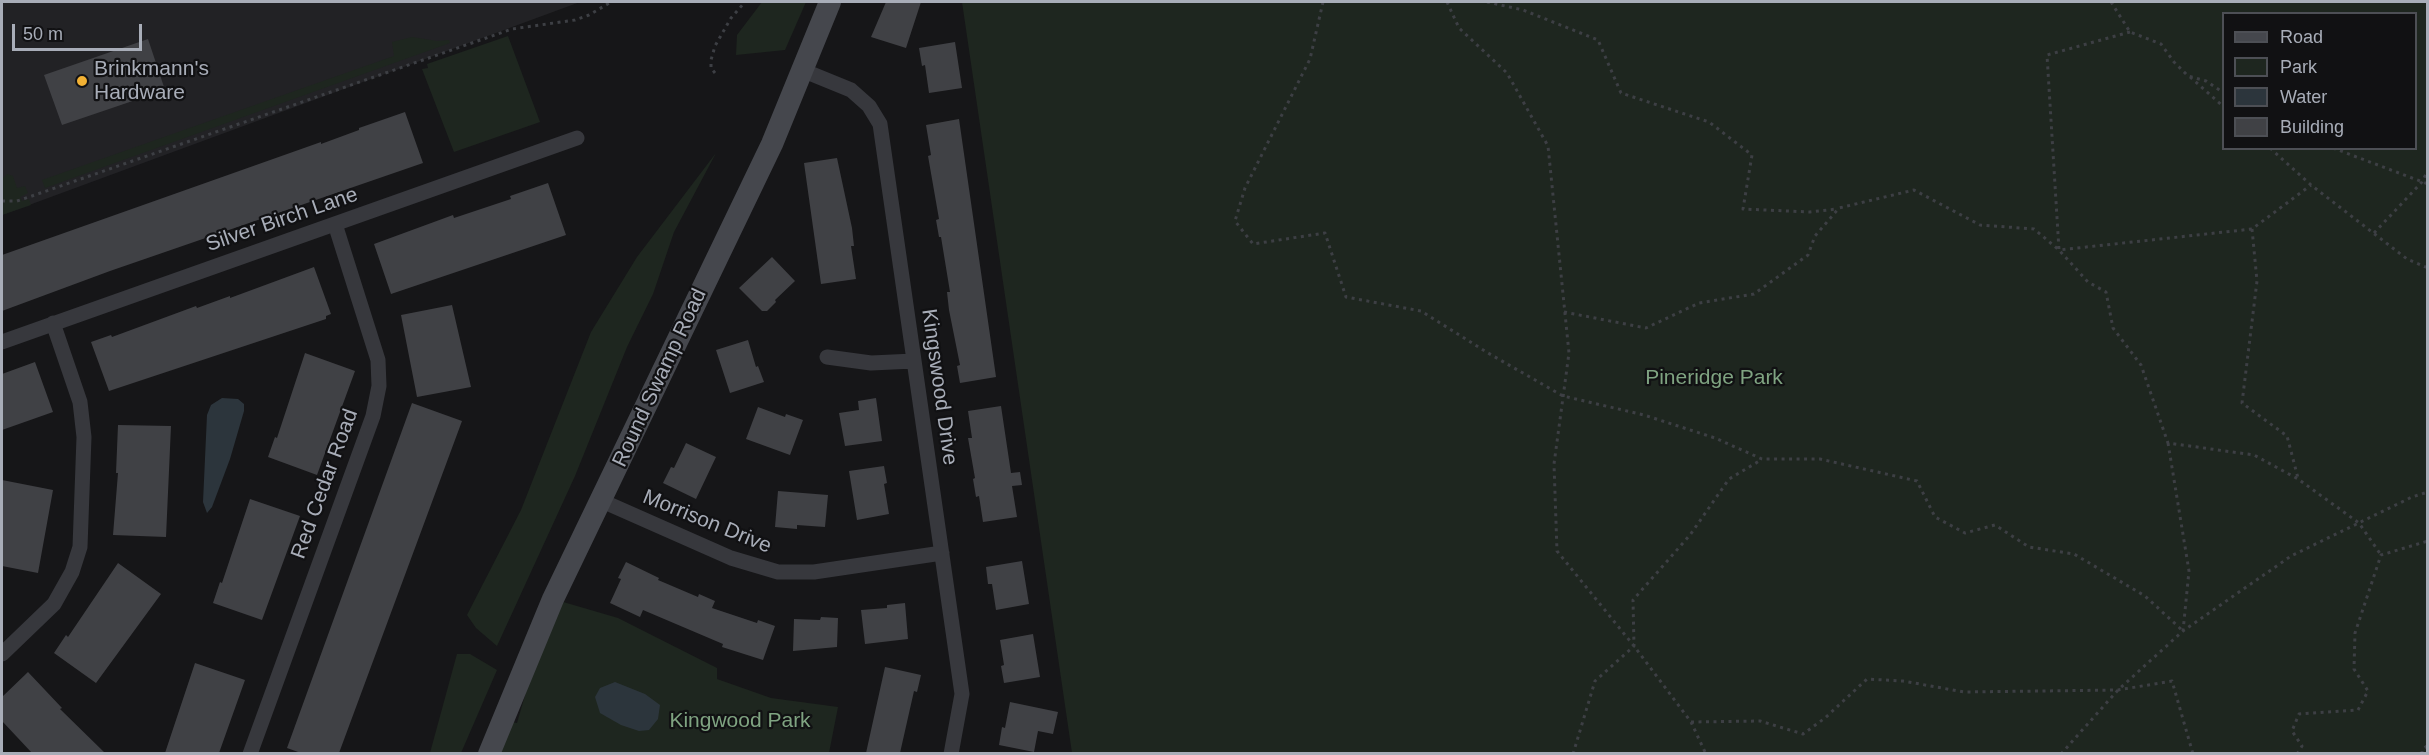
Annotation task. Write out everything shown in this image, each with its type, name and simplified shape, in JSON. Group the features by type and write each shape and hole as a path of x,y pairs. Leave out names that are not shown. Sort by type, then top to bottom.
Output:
{"main road":[{"name":"Round Swamp Road","path":"489,753 553,599 772,144 830,2"}],"street":[{"name":"Kingswood Drive","path":"802,70 851,90 870,106 880,124 962,694 951,753"},
{"name":"Silver Birch Lane","path":"2,342 577,138"},
{"name":"Red Cedar Road","path":"250,753 373,416 380,386 378,360 335,224"},
{"path":"2,654 54,604 72,572 80,547 84,436 80,402 53,323"},
{"path":"827,357 871,363 914,361"},
{"name":"Morrison Drive","path":"602,501 731,558 778,572 813,572 942,553"}],"path":[{"path":"2,201 23,199 512,29 575,20 611,2"},
{"path":"715,73 711,68 711,60 715,46 725,26 746,2"},
{"path":"1323,2 1310,59 1245,188 1235,222 1253,244 1325,233 1346,297 1421,311 1563,396 1644,415 1714,438 1762,459 1820,459 1917,481 1935,517 1965,533 1995,525 2029,547 2074,554 2145,596 2183,631"},
{"path":"1447,2 1459,28 1507,73 1548,146 1569,353 1554,464 1557,551 1634,646 1691,722 1706,753"},
{"path":"1487,2 1523,10 1598,40 1621,93 1709,122 1752,155 1743,209 1810,212 1839,208 1914,190 1980,225 2034,229 2059,250 2088,282 2106,292 2113,328 2141,365 2168,443 2189,571 2183,631"},
{"path":"2111,2 2130,32 2161,44 2174,62 2222,106"},
{"path":"2059,250 2047,55 2130,32"},
{"path":"2188,76 2206,81 2222,92"},
{"path":"2272,150 2311,185 2407,259 2427,268"},
{"path":"2337,150 2427,184"},
{"path":"2374,233 2422,182 2427,170"},
{"path":"2059,250 2252,229 2311,185"},
{"path":"1564,312 1646,328 1699,303 1754,294 1808,255 1815,236 1839,208"},
{"path":"2252,229 2257,281 2242,403 2286,436 2298,479"},
{"path":"2168,443 2254,455 2298,479 2359,523 2381,555"},
{"path":"1573,753 1595,681 1634,646 1633,600 1649,579 1690,535 1729,479 1762,459"},
{"path":"2061,753 2118,690 2183,631 2291,556 2412,497 2427,492"},
{"path":"2381,555 2427,541"},
{"path":"2297,753 2302,746 2292,731 2299,714 2358,710 2368,691 2354,669 2355,633 2381,555"},
{"path":"1691,722 1760,721 1803,734 1825,718 1867,679 1903,681 1964,692 2118,690 2172,681 2193,753"},
{"path":"2422,753 2427,745"}],"shaded area":[{"path":"2,2 580,2 2,215"}],"green space":[{"path":"762,2 806,2 785,50 736,55 737,35"},
{"name":"Pineridge Park","path":"962,2 2427,2 2427,753 1072,753"},
{"path":"508,36 540,122 454,152 422,69 428,68 427,64"},
{"path":"412,37 437,41 449,40 450,43 45,188 42,180 394,56 392,42"},
{"path":"716,153 674,232 653,294 627,347 575,476 497,646 476,628 467,615 521,510 591,332 637,257"},
{"path":"7,174 13,176 17,188 25,186 28,193 20,197 22,201 29,199 31,205 2,215 2,179"},
{"name":"Kingwood Park","path":"553,599 618,618 717,668 717,679 771,698 838,707 829,753 495,754 507,721 517,723"},
{"path":"457,654 470,654 497,670 461,753 430,753"}],"water":[{"path":"222,398 238,399 244,404 244,411 230,459 212,507 207,513 203,502 207,415 211,405"},
{"path":"615,682 645,694 660,705 658,719 649,730 639,731 621,725 600,713 595,697 600,688"}],"building":[{"path":"886,2 921,2 906,48 871,37"},
{"path":"148,39 165,90 62,125 44,75"},
{"path":"955,42 962,88 929,93 925,65 922,66 919,48"},
{"path":"405,112 423,163 110,271 2,311 2,255 321,142 321,144"},
{"path":"959,119 996,377 960,383 957,366 960,365 947,292 950,292 936,220 939,219 928,156 931,155 926,125"},
{"path":"837,158 852,228 854,246 851,246 856,279 821,284 804,163"},
{"path":"548,183 566,235 391,294 374,244 453,215 454,218 511,199 510,196"},
{"path":"772,257 795,281 767,311 762,311 739,288"},
{"path":"314,267 331,314 326,316 326,319 109,391 91,342 111,335 112,337 196,306 197,308 230,296 230,298"},
{"path":"452,305 471,387 417,397 401,315"},
{"path":"748,340 756,367 758,366 764,382 730,393 716,350"},
{"path":"305,353 355,371 317,475 268,457 275,437 277,438"},
{"path":"35,362 53,412 2,430 2,374"},
{"path":"876,398 882,441 845,446 839,413 859,410 858,401"},
{"path":"412,403 462,421 339,753 301,753 287,748"},
{"path":"1001,406 1011,473 1020,472 1022,485 1012,486 1017,517 983,522 979,496 976,497 973,479 975,478 968,438 972,438 968,411"},
{"path":"758,407 785,417 786,414 803,420 790,455 746,439"},
{"path":"118,425 171,426 166,537 113,535 118,473 116,473"},
{"path":"686,443 716,457 696,499 663,483 671,467 674,468"},
{"path":"884,466 887,483 884,484 889,514 857,520 849,471"},
{"path":"2,480 53,490 38,573 2,566"},
{"path":"778,491 828,495 825,527 797,525 797,529 775,527"},
{"path":"250,499 300,516 262,620 213,603"},
{"path":"1022,561 1029,604 996,610 992,584 988,584 986,567"},
{"path":"626,562 659,578 658,580 698,597 699,594 715,601 712,608 757,623 758,620 775,626 763,660 722,647 723,644 643,610 640,617 610,603"},
{"path":"118,563 161,594 96,683 54,653 66,635 68,637"},
{"path":"905,603 908,639 865,644 861,610 887,608 887,605"},
{"path":"821,617 838,618 837,647 793,651 794,619 820,620"},
{"path":"1033,634 1040,677 1004,683 1000,640"},
{"path":"195,663 245,680 219,753 165,753"},
{"path":"885,667 921,675 917,692 914,691 900,753 866,753"},
{"path":"28,672 62,708 60,709 105,753 32,753 2,721 2,697"},
{"path":"1010,702 1058,712 1053,734 1038,731 1034,752 999,745"}],"place":[{"name":"Brinkmann's Hardware","path":"82,81"}]}
